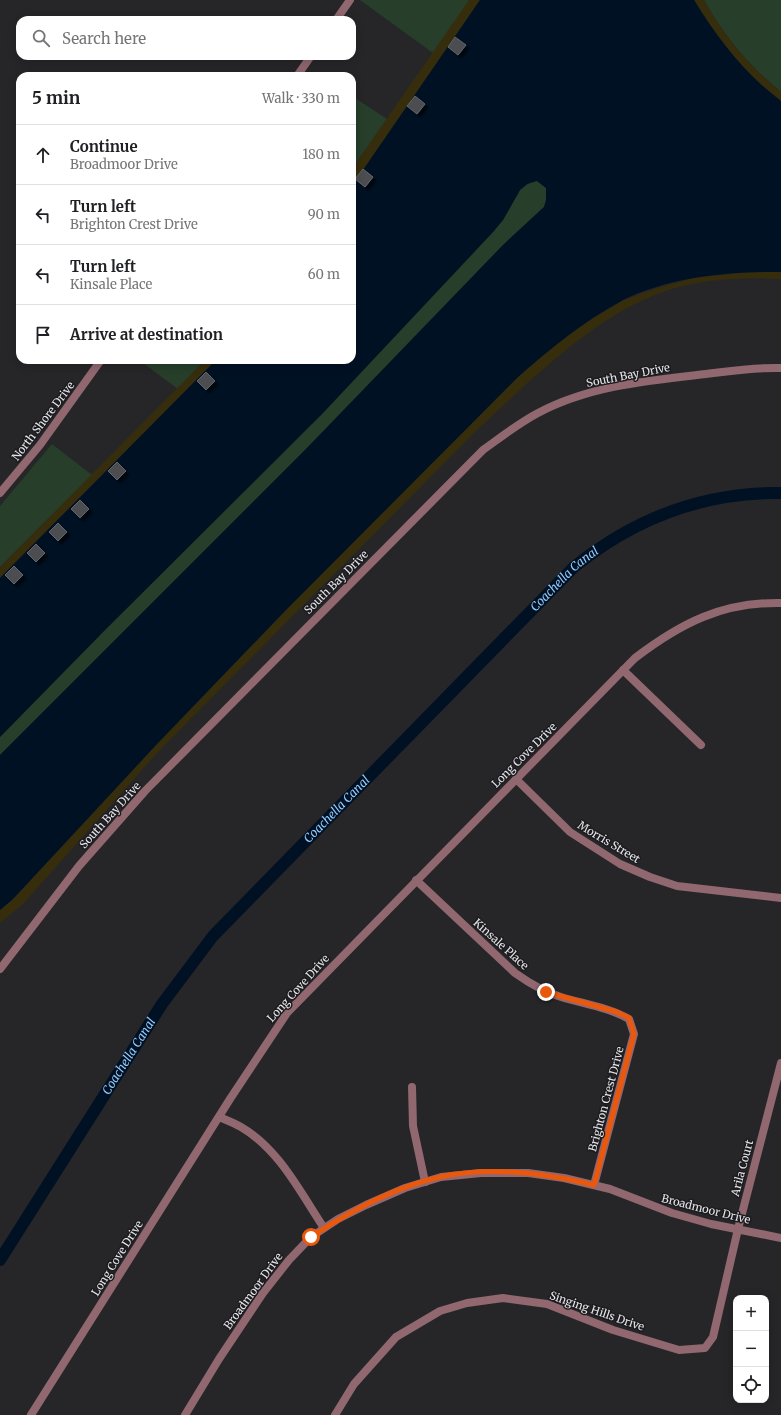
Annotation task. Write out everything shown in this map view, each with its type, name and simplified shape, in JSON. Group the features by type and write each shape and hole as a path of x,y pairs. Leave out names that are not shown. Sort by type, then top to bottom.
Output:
{"street":[{"path":"339,16 350,0"},
{"path":"300,72 308,60"},
{"name":"North Shore Drive","path":"0,493 40,446 98,364"},
{"name":"South Bay Drive","path":"0,969 79,866 145,791 483,450 518,425 539,413 588,393 641,382 749,369 781,368"},
{"name":"Long Cove Drive","path":"31,1415 219,1117 287,1013 635,658 658,640 679,627 704,615 733,607 762,603 781,603"},
{"path":"623,670 701,745"},
{"name":"Morris Street","path":"516,779 570,832 620,864 677,886 701,890 781,898"},
{"name":"Kinsale Place","path":"416,880 514,973 530,983 560,997 617,1012 629,1018"},
{"name":"Brighton Crest Drive","path":"594,1185 634,1034 629,1018"},
{"name":"Arila Court","path":"705,1348 713,1337 738,1229 781,1063"},
{"path":"412,1087 413,1126 425,1182"},
{"path":"219,1117 241,1127 263,1144 283,1165 324,1228"},
{"name":"Broadmoor Drive","path":"185,1415 262,1293 289,1260 311,1237 338,1219 366,1205 440,1177 481,1173 528,1173 564,1178 610,1189 672,1213 781,1238"},
{"name":"Singing Hills Drive","path":"335,1415 354,1384 396,1337 440,1310 467,1303 503,1298 547,1304 613,1330 679,1350 705,1348"}],"green space":[{"path":"360,0 470,0 433,53"},
{"path":"704,0 781,0 781,92 738,50 711,13"},
{"path":"356,99 387,119 356,163"},
{"path":"532,181 537,181 546,188 546,200 544,207 503,245 306,449 0,755 0,737 322,414 493,232 503,220 520,190"},
{"path":"144,364 201,364 178,389"},
{"path":"52,444 92,475 0,567 0,506"}],"sand":[{"path":"469,0 480,0 356,180 356,163"},
{"path":"694,0 704,0 711,13 738,50 781,92 781,101 744,68 722,42"},
{"path":"753,272 781,272 781,279 749,278 701,282 655,295 630,306 606,320 538,374 476,431 158,752 23,904 0,923 0,910 13,899 157,744 284,612 518,377 548,350 585,323 624,300 654,289 697,277"},
{"path":"201,364 212,364 0,578 0,567"}],"water":[{"path":"480,0 694,0 722,42 744,68 781,101 781,272 721,274 700,277 641,292 623,300 595,317 543,356 518,377 284,612 157,744 13,899 0,910 0,755 306,449 503,245 544,207 546,200 546,188 537,181 527,184 520,190 503,220 493,232 322,414 0,737 0,578 212,364 356,364 356,180"}],"building":[{"path":"455,37 466,45 458,55 448,47"},
{"path":"415,96 425,104 417,114 407,106"},
{"path":"363,169 373,177 365,187 356,180"},
{"path":"206,372 215,381 206,390 197,381"},
{"path":"117,462 126,471 117,480 108,471"},
{"path":"80,500 89,509 80,518 71,509"},
{"path":"58,523 67,532 58,541 49,532"},
{"path":"36,544 45,553 36,562 27,553"},
{"path":"14,566 23,575 14,584 5,575"}],"waterway":[{"name":"Coachella Canal","path":"0,1260 162,1004 213,936 574,567 621,535 645,522 671,511 724,497 781,493"}],"route":[{"path":"311,1237 338,1219 366,1205 405,1188 440,1177 481,1173 528,1173 564,1178 594,1185 634,1034 629,1018 617,1012 546,992"}]}
